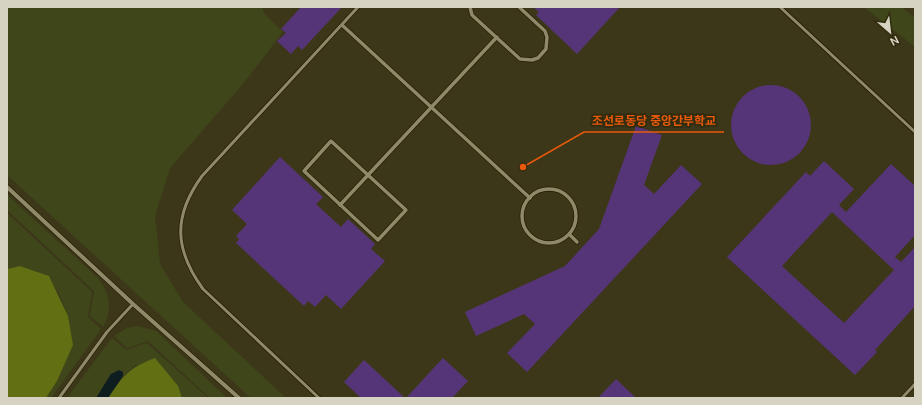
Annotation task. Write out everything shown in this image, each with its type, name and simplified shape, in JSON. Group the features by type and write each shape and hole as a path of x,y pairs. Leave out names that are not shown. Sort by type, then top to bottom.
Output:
{"street":[{"path":"470,7 472,15 520,58 532,60 543,54 548,43 545,31 519,7"},
{"path":"342,25 530,198"},
{"path":"340,205 497,37"},
{"path":"332,141 406,210 378,240 340,205 304,171 332,141"},
{"path":"7,187 133,304 239,398"},
{"path":"550,189 559,191 566,196 572,202 575,210 573,228 569,234 561,240 553,243 544,243 529,234 524,226 522,218 523,209 530,198 541,190 550,189"},
{"path":"569,234 577,242"}],"lane":[{"path":"319,398 203,289 192,274 184,255 180,233 182,212 190,193 202,176 358,7"},
{"path":"780,7 915,132"},
{"path":"58,398 107,332 133,304"},
{"path":"902,398 915,384"},
{"path":"911,388 915,391"}],"green space":[{"path":"7,7 263,7 263,12 283,32 242,85 170,168 155,216 160,264 183,302 286,398 251,398 7,175"},
{"path":"864,7 901,7 915,18 915,47"},
{"path":"7,195 97,277 105,289 109,301 108,314 103,327 90,316 94,291 7,210"},
{"path":"7,213 92,292 88,317 101,329 51,398 46,398 57,381 68,316 61,298 49,276 20,266 7,269"},
{"path":"20,266 49,276 68,316 73,345 57,381 46,398 7,398 7,269"},
{"path":"137,326 156,331 227,398 210,398 148,341 127,348 114,336 127,328"},
{"path":"112,338 126,350 147,343 208,398 182,398 178,386 136,365 123,376 123,372 111,374 96,398 67,398"},
{"path":"155,358 178,386 182,398 108,398 127,373 139,365"}],"shaded area":[{"path":"119,370 123,372 123,376 108,398 96,398 111,374"}],"building":[{"path":"301,7 342,7 302,50 298,46 291,54 277,41 286,33 281,29"},
{"path":"533,7 620,7 577,54 536,15 539,12"},
{"path":"771,85 786,88 799,97 808,110 811,125 808,140 799,153 786,162 771,165 756,162 743,153 734,140 731,125 734,110 743,97 756,88"},
{"path":"636,126 662,135 644,185 654,194 681,165 702,184 527,372 507,353 535,324 524,314 476,336 465,312 565,266 599,229"},
{"path":"280,157 323,197 316,204 341,227 348,219 375,244 371,249 385,261 341,309 326,295 315,307 308,301 304,306 236,243 239,239 236,236 247,224 232,210"},
{"path":"824,161 854,189 839,205 846,212 891,164 915,186 915,235 895,257 901,262 915,247 915,306 875,350 877,352 855,375 727,257 806,172 810,176","holes":["832,212 894,270 844,323 782,266"]},
{"path":"443,358 468,381 452,398 406,398"},
{"path":"364,360 405,398 361,398 344,382"},
{"path":"616,379 636,398 598,398"}],"place":[{"name":"조선로동당 중앙간부학교","path":"523,167"}]}
